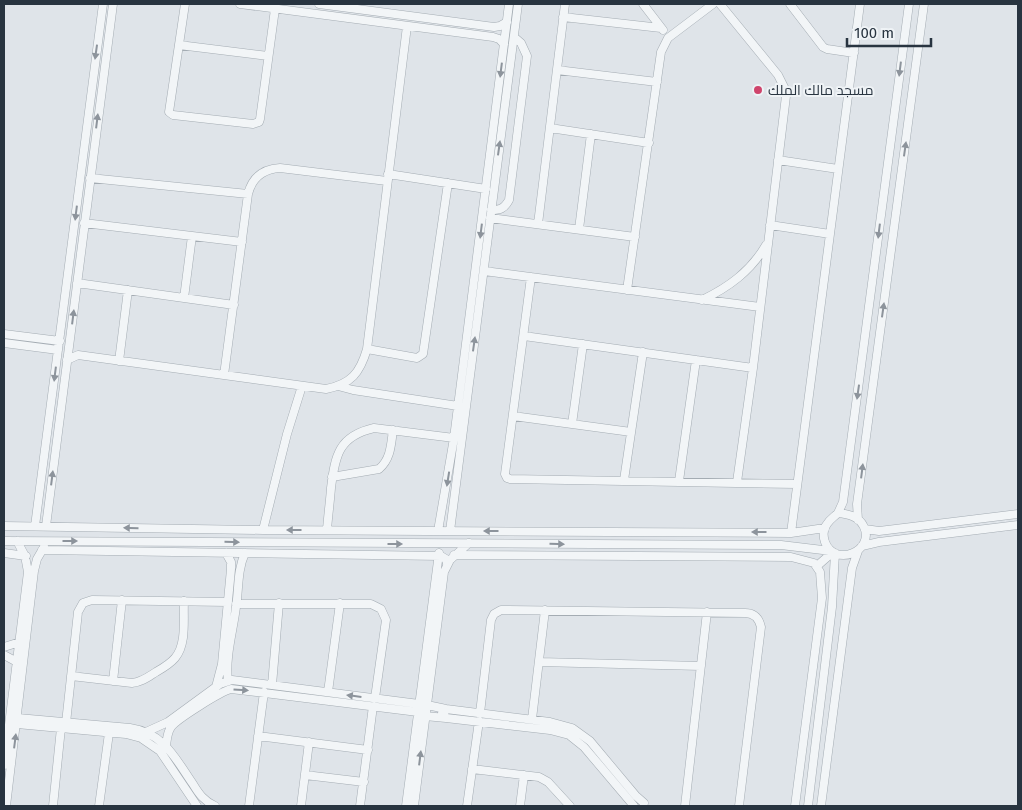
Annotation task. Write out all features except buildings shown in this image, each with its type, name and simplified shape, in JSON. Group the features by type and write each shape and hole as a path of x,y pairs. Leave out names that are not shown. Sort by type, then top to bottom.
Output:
{"street":[{"path":"35,526 103,4"},
{"path":"46,526 113,4"},
{"path":"185,4 169,112 173,115 253,124 259,122 275,9"},
{"path":"240,4 493,37 499,39 504,44"},
{"path":"319,4 494,26 500,26 506,22"},
{"path":"438,531 449,499 484,271 509,4"},
{"path":"450,531 449,499 454,438 486,189 493,166 518,4"},
{"path":"538,224 565,4"},
{"path":"643,4 668,38"},
{"path":"627,290 661,52 668,38 713,4"},
{"path":"720,4 778,75 785,89 786,96 753,368 737,482"},
{"path":"790,4 823,47 854,53"},
{"path":"791,533 860,4"},
{"path":"808,806 832,607 833,552 824,541 825,528 829,520 838,513 842,506 845,488 908,5 924,6 859,495 858,520"},
{"path":"563,17 661,28"},
{"path":"69,348 78,355 302,386 326,388 338,386 348,381 357,373 363,363 366,349 407,26"},
{"path":"490,214 506,206 509,200 527,56 522,43 514,38"},
{"path":"179,45 268,56"},
{"path":"557,70 657,82"},
{"path":"550,128 648,143"},
{"path":"578,229 591,134"},
{"path":"84,143 94,144"},
{"path":"778,160 838,168"},
{"path":"224,375 248,194 256,178 263,172 275,168 388,177 486,189"},
{"path":"90,178 248,194"},
{"path":"366,349 417,358 422,354 448,183"},
{"path":"490,214 538,224 635,238"},
{"path":"84,223 242,242"},
{"path":"770,225 830,234"},
{"path":"184,298 192,236"},
{"path":"702,300 722,290 740,277 755,261 767,242"},
{"path":"484,271 760,307"},
{"path":"531,277 505,474 508,479 798,484"},
{"path":"77,283 234,305"},
{"path":"118,361 128,290"},
{"path":"4,334 60,341"},
{"path":"524,336 753,368"},
{"path":"4,342 58,350"},
{"path":"572,424 583,344"},
{"path":"624,480 643,352"},
{"path":"67,360 78,355"},
{"path":"679,481 696,360"},
{"path":"263,530 287,434 302,386"},
{"path":"338,386 458,406"},
{"path":"52,395 62,396"},
{"path":"513,416 631,432"},
{"path":"327,530 332,477 336,457 342,446 351,437 362,431 374,428 454,438"},
{"path":"332,477 379,469 384,465 389,456 393,430"},
{"path":"821,806 852,568 865,538 865,530 858,520 848,514 838,513"},
{"path":"865,530 876,531 905,528 1018,514"},
{"path":"4,541 781,545 833,552 847,556 873,542 1018,525"},
{"path":"4,526 263,530 791,533 825,528"},
{"path":"905,528 907,538"},
{"path":"272,530 272,542"},
{"path":"4,765 28,572 25,556 16,541"},
{"path":"6,806 6,792 17,721 37,559 42,550 53,541"},
{"path":"430,655 441,544"},
{"path":"414,806 414,778 430,655 443,577 447,564 454,555 469,544"},
{"path":"42,550 439,556 446,559 447,564"},
{"path":"817,566 833,552"},
{"path":"4,553 37,559"},
{"path":"226,553 231,566 232,603"},
{"path":"216,687 227,642 232,603 245,553"},
{"path":"454,555 791,557 811,562 817,566 821,581 822,598 795,806"},
{"path":"231,566 240,567"},
{"path":"53,806 72,676 78,612 81,605 89,600 374,604 381,609 386,620 360,806"},
{"path":"113,681 122,600"},
{"path":"72,676 132,683 140,681 176,657 182,641 184,601"},
{"path":"272,685 279,603"},
{"path":"328,692 340,603"},
{"path":"832,607 848,608"},
{"path":"467,806 492,618 494,614 501,610 545,610 749,613 758,619 761,627 738,806"},
{"path":"532,719 545,610"},
{"path":"685,806 707,612"},
{"path":"4,647 20,642"},
{"path":"227,642 228,681"},
{"path":"4,655 17,662"},
{"path":"539,662 701,666"},
{"path":"146,732 163,725 216,687 228,681 236,680 328,692 374,702"},
{"path":"166,746 169,732 175,724 222,692 235,689 374,702 423,709 440,708 569,735 584,747 641,806"},
{"path":"249,806 264,692"},
{"path":"440,708 446,718"},
{"path":"423,709 446,718 532,719 565,725 584,736 638,798 641,806"},
{"path":"17,721 130,728 146,732 162,741 203,798 214,806"},
{"path":"64,725 109,733 134,735 154,746 165,757 197,806"},
{"path":"99,806 109,733"},
{"path":"258,736 368,750"},
{"path":"301,806 310,742"},
{"path":"472,770 544,779 570,806"},
{"path":"305,775 364,782"},
{"path":"520,806 524,775"},
{"path":"406,806 414,778"}],"place":[{"name":"مسجد مالك الملك","path":"758,90"}]}
